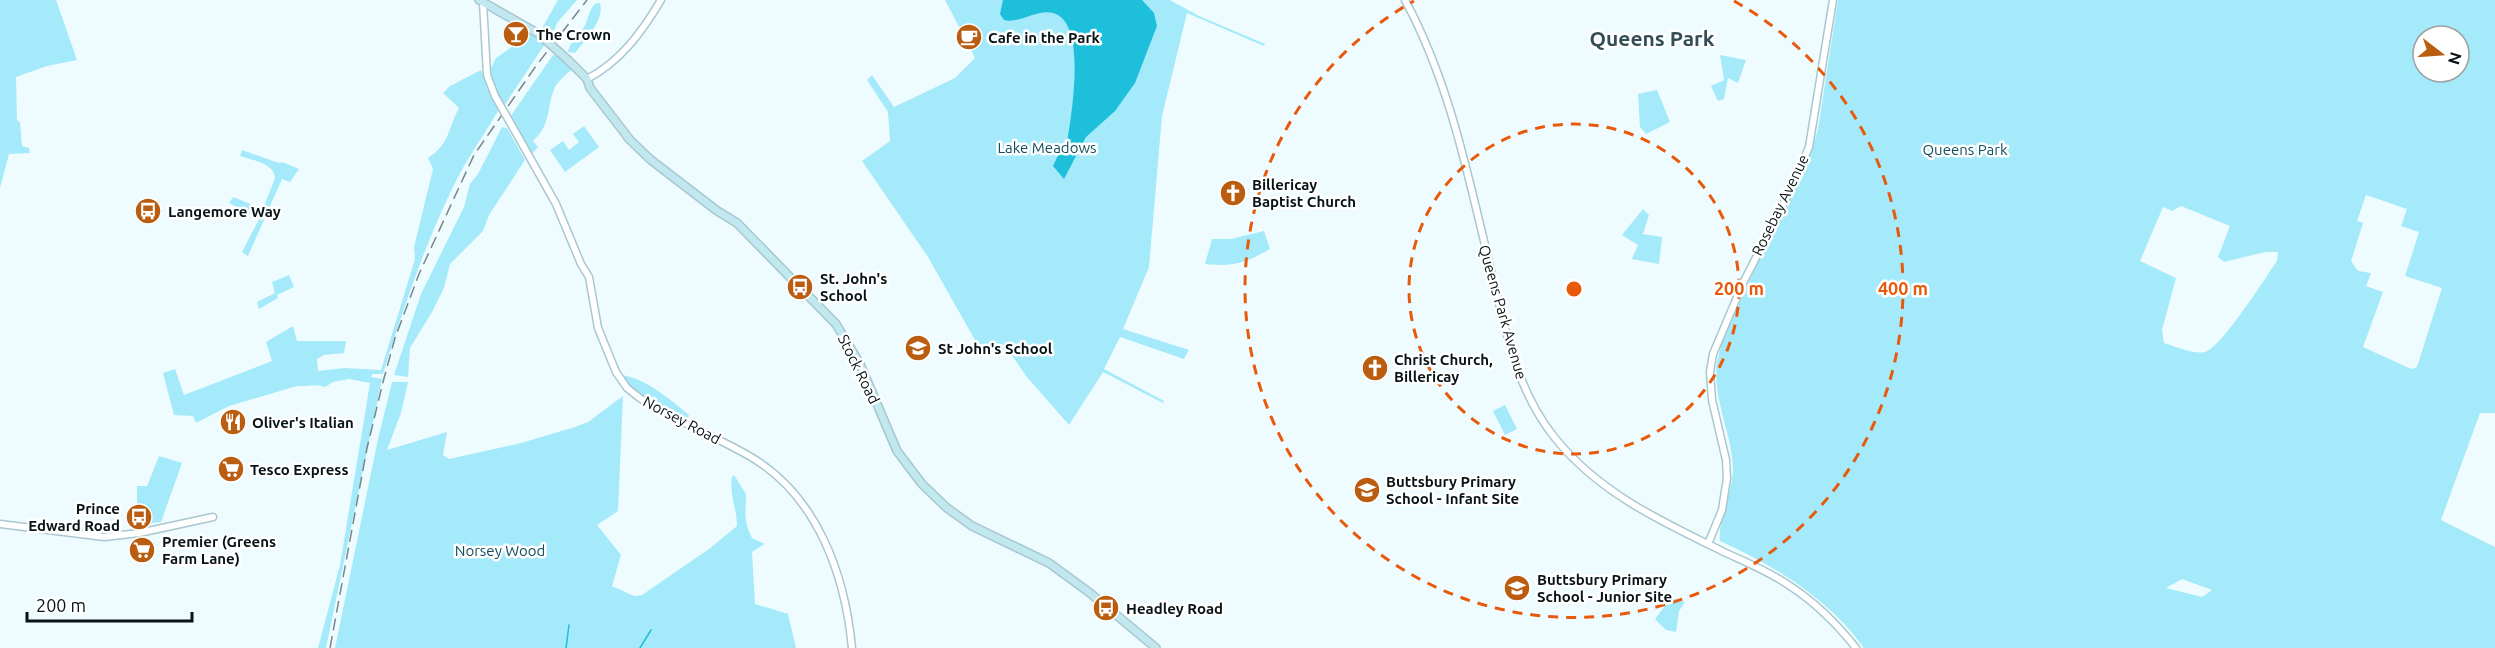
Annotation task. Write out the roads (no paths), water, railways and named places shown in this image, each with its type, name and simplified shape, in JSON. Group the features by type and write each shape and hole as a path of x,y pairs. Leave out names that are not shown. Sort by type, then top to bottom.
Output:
{"main road":[{"name":"Stock Road","path":"484,1 539,34 569,60 587,79 590,88 630,140 651,160 716,210 737,223 836,324 860,364 897,451 922,484 947,508 972,526 1049,562 1156,648"}],"street":[{"path":"587,79 604,71 613,63 645,26 661,0"},
{"name":"Queens Park Avenue","path":"1405,0 1437,68 1451,110 1508,339 1522,382 1539,416 1560,445 1608,490 1647,514 1760,568 1791,586 1831,619 1856,648"},
{"name":"Rosebay Avenue","path":"1708,544 1722,510 1727,478 1726,460 1712,400 1710,372 1713,354 1743,283 1795,180 1809,147 1833,0"},
{"name":"Norsey Road","path":"484,1 487,75 495,96 556,204 581,264 590,277 591,298 598,328 615,372 627,388 641,399 751,457 777,476 803,502 813,518 836,571 847,612 852,648"},
{"path":"0,524 104,537 139,533 213,518"}],"waterway":[{"path":"566,648 569,625"},
{"path":"640,648 651,630"}],"railway":[{"path":"330,648 367,448 395,338 419,274 474,155 536,66 587,0"}],"place":[{"name":"The Crown","path":"516,34"},
{"name":"Cafe in the Park","path":"969,37"},
{"name":"Billericay Baptist Church","path":"1233,193"},
{"name":"Langemore Way","path":"148,211"},
{"name":"St. John's School","path":"800,287"},
{"name":"St John's School","path":"918,348"},
{"name":"Christ Church, Billericay","path":"1375,368"},
{"name":"Oliver's Italian","path":"233,422"},
{"name":"Tesco Express","path":"231,469"},
{"name":"Buttsbury Primary School - Infant Site","path":"1367,490"},
{"name":"Prince Edward Road","path":"139,517"},
{"name":"Premier (Greens Farm Lane)","path":"142,550"},
{"name":"Buttsbury Primary School - Junior Site","path":"1517,588"},
{"name":"Headley Road","path":"1106,608"}],"district":[{"name":"Queens Park","path":"1652,38"}],"park label":[{"name":"Lake Meadows","path":"1047,147"},
{"name":"Norsey Wood","path":"500,550"}]}
